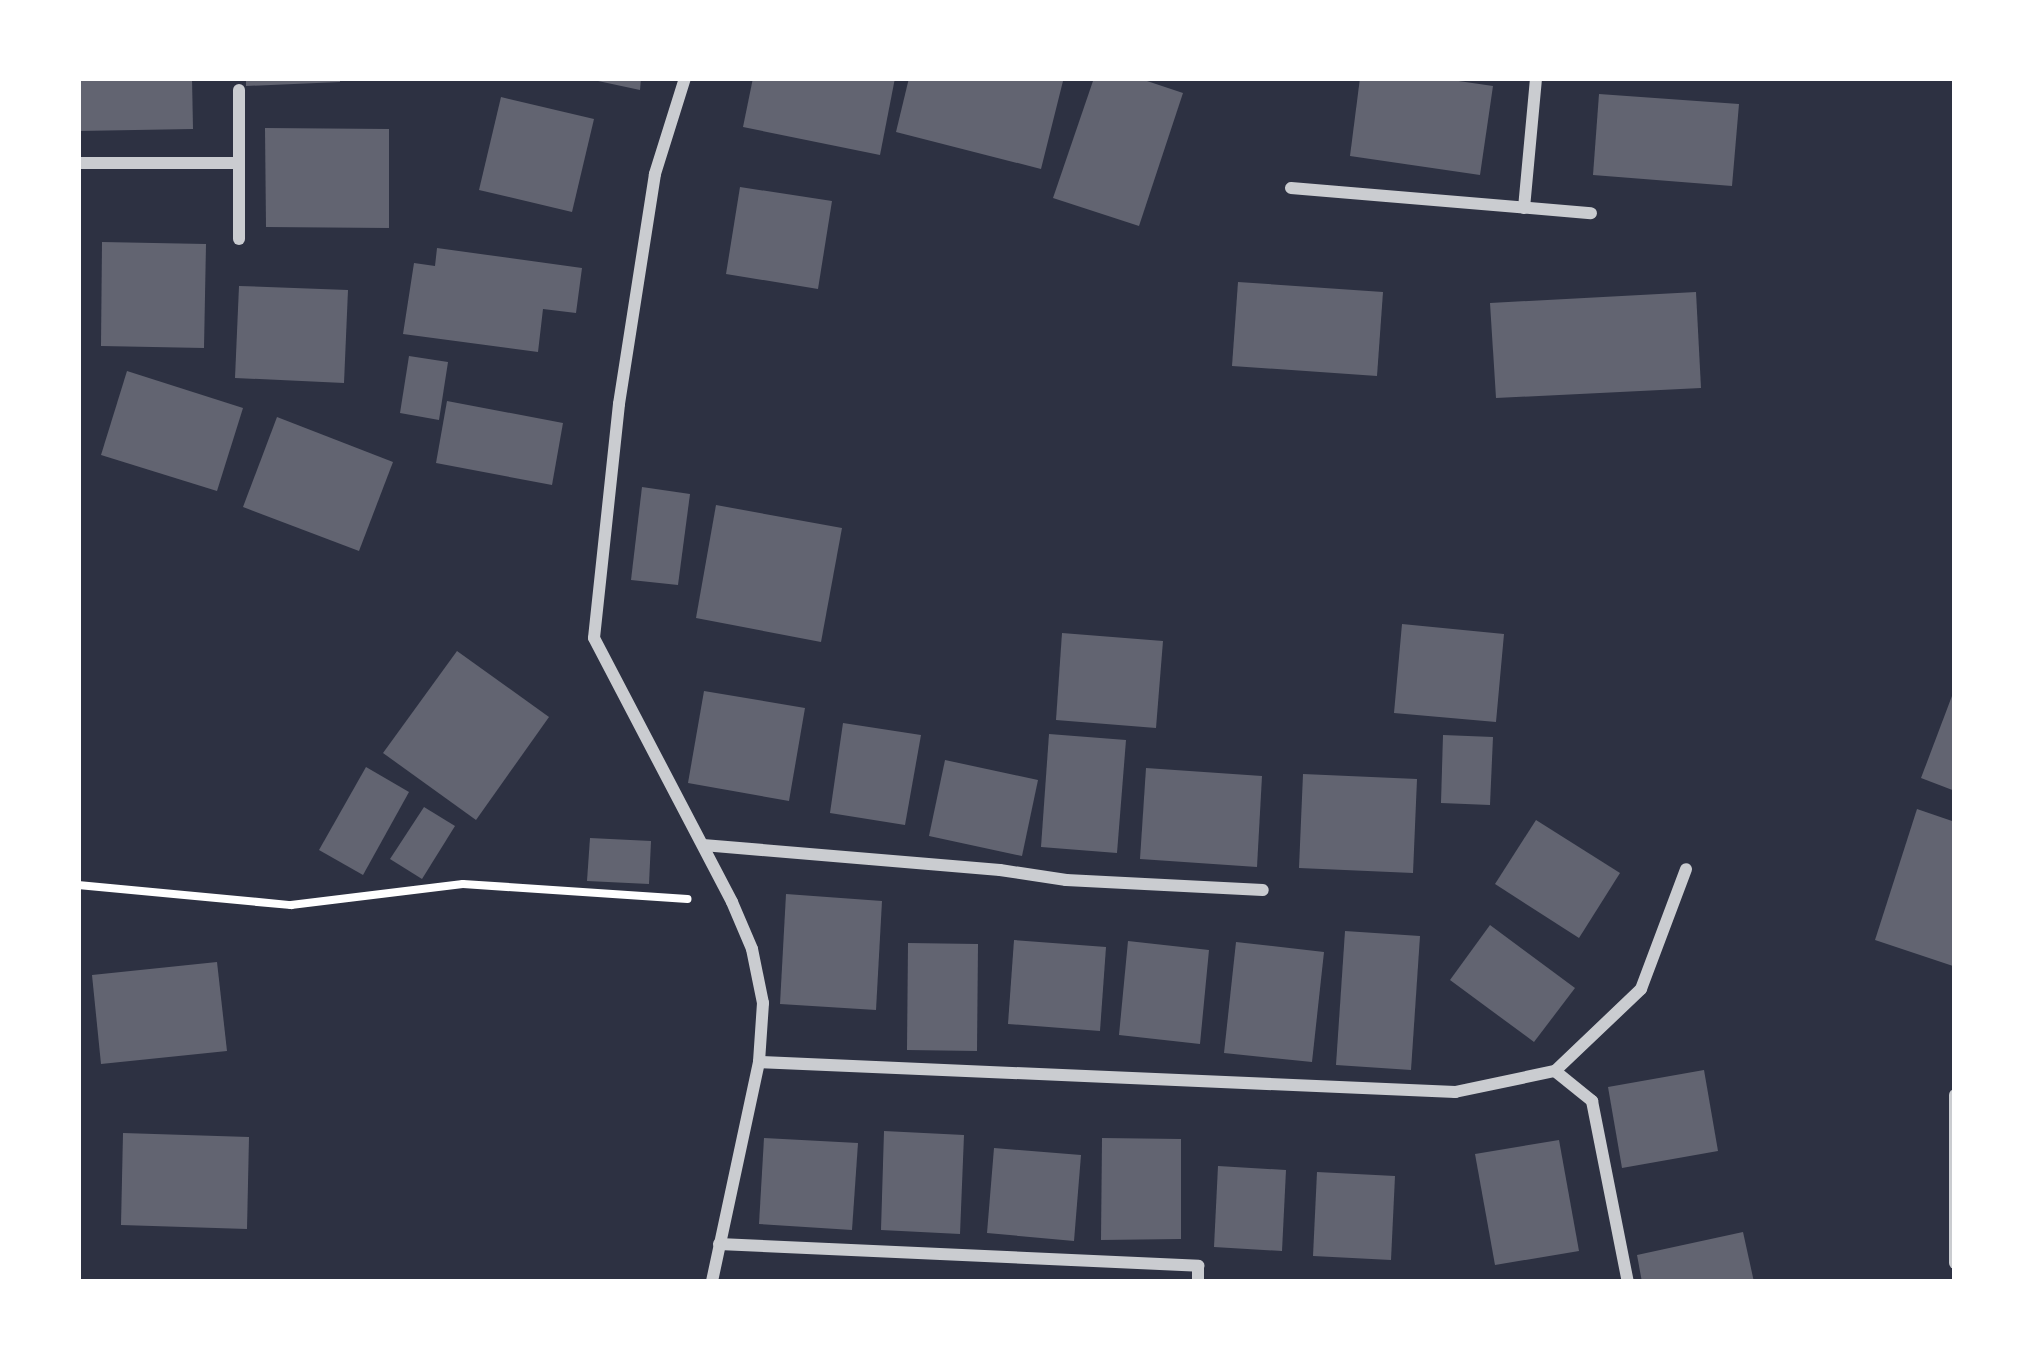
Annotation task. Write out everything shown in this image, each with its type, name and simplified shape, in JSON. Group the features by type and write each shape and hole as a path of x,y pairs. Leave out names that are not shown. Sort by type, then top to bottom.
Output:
{"street":[{"path":"685,78 655,174 619,404 594,638 732,902 752,949 764,1003 759,1062 712,1282"},
{"path":"1524,208 1536,78"},
{"path":"239,90 239,238"},
{"path":"78,163 239,164"},
{"path":"1291,188 1591,213"},
{"path":"703,845 1066,880 1263,890"},
{"path":"759,1062 1455,1092 1555,1071 1641,989 1686,869"},
{"path":"1555,1071 1592,1101 1628,1282"},
{"path":"1955,1095 1955,1263"},
{"path":"719,1244 1198,1266 1198,1282"}],"path":[{"path":"78,885 291,905 463,884 732,902"}],"building":[{"path":"78,78 192,78 193,129 78,131"},
{"path":"246,78 340,78 340,82 246,86"},
{"path":"584,78 641,78 640,90"},
{"path":"753,78 895,78 880,155 743,127"},
{"path":"909,78 1063,81 1041,169 896,132"},
{"path":"1094,78 1138,78 1183,93 1139,226 1053,198"},
{"path":"1360,78 1438,78 1493,86 1480,175 1350,156"},
{"path":"1599,94 1739,104 1732,186 1593,175"},
{"path":"501,97 594,119 572,212 479,190"},
{"path":"265,128 389,129 389,228 266,227"},
{"path":"740,187 832,201 818,289 726,274"},
{"path":"102,242 206,244 204,348 101,346"},
{"path":"437,248 582,268 576,313 543,309 538,352 403,334 414,263 435,266"},
{"path":"1238,282 1383,292 1377,376 1232,366"},
{"path":"239,286 348,290 344,383 235,378"},
{"path":"1696,292 1701,388 1496,398 1490,303"},
{"path":"409,356 448,362 439,420 400,413"},
{"path":"127,371 243,408 217,491 101,455"},
{"path":"447,401 563,423 552,485 436,463"},
{"path":"277,417 393,462 359,551 243,507"},
{"path":"642,487 690,494 678,585 631,580"},
{"path":"716,505 842,528 821,642 696,618"},
{"path":"1402,624 1504,634 1496,722 1394,713"},
{"path":"1062,633 1163,641 1156,728 1056,720"},
{"path":"457,651 549,717 476,820 383,753"},
{"path":"1955,688 1955,791 1921,778"},
{"path":"704,691 805,708 789,801 688,783"},
{"path":"843,723 921,735 905,825 830,813"},
{"path":"1049,734 1126,740 1117,853 1041,847"},
{"path":"1443,735 1493,737 1490,805 1441,803"},
{"path":"945,760 1038,780 1022,856 929,836"},
{"path":"366,767 409,792 363,875 319,850"},
{"path":"1146,768 1262,776 1257,867 1140,859"},
{"path":"1303,774 1417,779 1413,873 1299,868"},
{"path":"424,807 455,826 422,879 390,859"},
{"path":"1917,809 1955,822 1953,966 1875,940"},
{"path":"1536,820 1620,873 1579,938 1495,884"},
{"path":"590,838 651,841 649,884 587,881"},
{"path":"786,894 882,901 876,1010 780,1004"},
{"path":"1490,925 1575,988 1534,1042 1450,980"},
{"path":"1345,931 1420,936 1411,1070 1336,1065"},
{"path":"1014,940 1106,947 1100,1031 1008,1024"},
{"path":"1128,941 1209,950 1200,1044 1119,1035"},
{"path":"1236,942 1324,952 1312,1062 1224,1053"},
{"path":"908,943 978,944 977,1051 907,1050"},
{"path":"217,962 227,1051 101,1064 92,975"},
{"path":"1704,1070 1718,1151 1622,1168 1608,1087"},
{"path":"884,1131 964,1135 960,1234 881,1230"},
{"path":"123,1133 249,1137 247,1229 121,1225"},
{"path":"764,1138 858,1143 852,1230 759,1224"},
{"path":"1102,1138 1181,1139 1181,1239 1101,1240"},
{"path":"1559,1140 1579,1251 1495,1265 1475,1154"},
{"path":"994,1148 1081,1155 1074,1241 987,1233"},
{"path":"1218,1166 1286,1170 1282,1251 1214,1247"},
{"path":"1317,1172 1395,1176 1391,1260 1313,1256"},
{"path":"1743,1232 1754,1282 1642,1282 1637,1255"}]}
